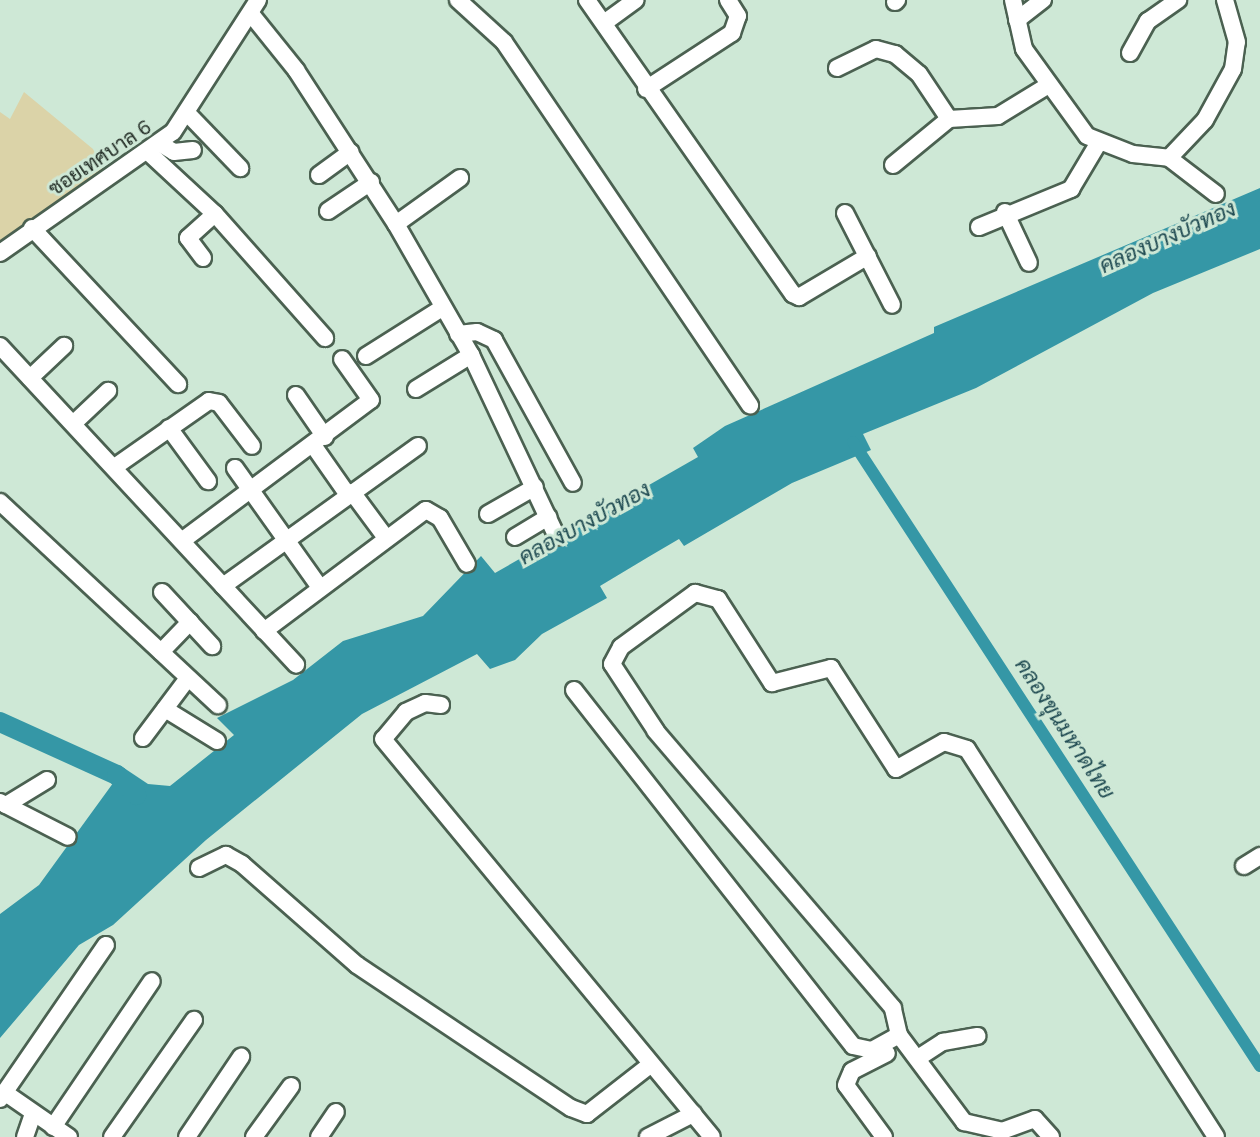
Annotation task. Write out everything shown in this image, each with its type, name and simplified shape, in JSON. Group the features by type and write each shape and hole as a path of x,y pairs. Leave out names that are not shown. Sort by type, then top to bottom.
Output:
{"street":[{"path":"458,0 504,42 750,406"},
{"path":"587,0 646,89 796,296 868,256"},
{"path":"604,23 636,0"},
{"path":"646,89 732,33 738,16 728,0"},
{"path":"1013,0 1024,49 1075,124 1099,142 1169,158 1216,194"},
{"path":"1017,20 1043,0"},
{"path":"1130,53 1148,21 1178,0"},
{"path":"1169,158 1205,120 1233,69 1237,42 1225,0"},
{"path":"254,7 371,182 471,355 557,537"},
{"name":"ซอยเทศบาล 6","path":"0,253 32,228 154,148 189,115 254,7"},
{"path":"837,68 876,49 895,54 919,74 949,119"},
{"path":"893,165 949,119 998,116 1047,86"},
{"path":"189,115 240,168"},
{"path":"979,227 1005,212 1071,189 1099,142"},
{"path":"154,148 174,152 193,150"},
{"path":"154,148 325,338"},
{"path":"319,175 351,152"},
{"path":"396,224 460,178"},
{"path":"328,211 371,182"},
{"path":"1005,212 1029,263"},
{"path":"845,213 892,305"},
{"path":"203,258 188,238 215,214"},
{"path":"32,228 178,384"},
{"path":"366,356 442,308"},
{"path":"458,334 477,332 494,340 573,483"},
{"path":"0,346 116,466 296,665"},
{"path":"30,378 64,346"},
{"path":"416,389 471,355"},
{"path":"183,540 371,400 342,359"},
{"path":"74,423 108,391"},
{"path":"296,395 350,494 386,538"},
{"path":"116,466 214,400 252,446"},
{"path":"169,428 208,481"},
{"path":"223,586 418,446"},
{"path":"235,468 319,586"},
{"path":"488,514 535,487"},
{"path":"0,502 218,705"},
{"path":"264,631 319,586 386,538 434,511 467,564"},
{"path":"515,537 548,517"},
{"path":"162,592 212,646"},
{"path":"1051,1137 1035,1119 1002,1131 964,1122 903,1039 893,1008 664,741 612,664 621,647 695,593 718,599 772,683 831,668 896,769 944,742 967,749 1216,1137"},
{"path":"161,652 190,622"},
{"path":"143,738 188,678"},
{"path":"574,690 853,1046 872,1050 903,1039"},
{"path":"441,705 425,703 406,712 383,739 712,1137"},
{"path":"165,709 217,741"},
{"path":"3,803 47,780"},
{"path":"3,803 68,837"},
{"path":"199,868 226,855 242,864 357,965 571,1108 587,1114 650,1065"},
{"path":"1244,866 1260,856"},
{"path":"69,1137 2,1095 106,945"},
{"path":"53,1127 152,981"},
{"path":"112,1137 194,1020"},
{"path":"918,1058 943,1042 977,1036"},
{"path":"884,1137 846,1085 848,1077 903,1039"},
{"path":"187,1137 241,1057"},
{"path":"254,1137 291,1086"},
{"path":"319,1137 336,1112"},
{"path":"25,1137 33,1114"},
{"path":"648,1137 668,1134 693,1114"}],"shaded area":[{"path":"24,92 93,149 103,170 0,244 0,112 10,119"}],"water":[{"name":"คลองบางบัวทอง","path":"1260,188 1260,249 1153,293 976,388 863,434 871,450 792,483 684,546 679,539 650,556 600,586 607,598 542,634 515,660 490,669 477,654 362,714 206,840 113,925 79,945 0,1038 0,914 39,885 124,768 148,784 170,786 234,735 217,718 293,680 343,641 423,616 481,556 495,573 698,457 693,448 725,426 934,333 934,327"}],"waterway":[{"name":"คลองขุนมหาดไทย","path":"853,442 1260,1066"},
{"path":"0,722 117,775 136,795"}]}
